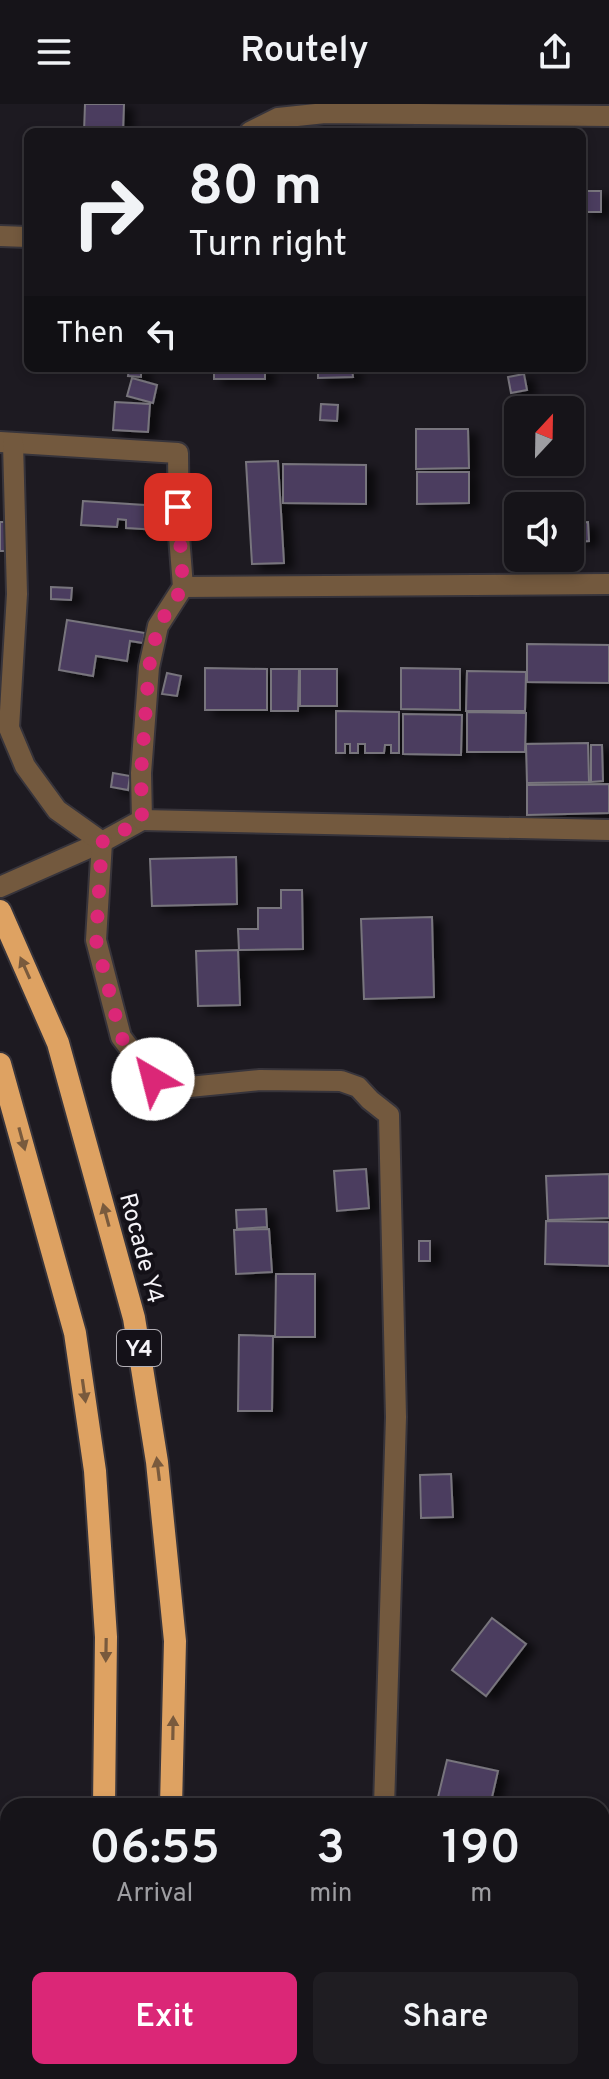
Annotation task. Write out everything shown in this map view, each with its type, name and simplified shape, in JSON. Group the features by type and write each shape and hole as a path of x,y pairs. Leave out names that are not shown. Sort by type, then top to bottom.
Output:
{"highway":[{"name":"Rocade Y4","path":"0,911 58,1043 134,1318 157,1462 175,1641 171,1798"},
{"path":"0,1064 75,1333 95,1471 106,1637 104,1798"}],"street":[{"path":"258,128 278,118 325,113 609,116"},
{"path":"0,236 24,237"},
{"path":"102,842 57,810 25,766 9,728 17,594 7,443 178,453 183,587 158,626 149,667 141,773 142,820"},
{"path":"183,587 609,584"},
{"path":"0,887 102,842 142,820 609,830"},
{"path":"102,842 96,940 121,1037 153,1079 189,1087 260,1080 341,1081 358,1087 389,1115 396,1417 384,1798"}],"building":[{"path":"85,104 124,104 123,128 84,128"},
{"path":"586,191 601,191 601,212 586,212"},
{"path":"128,372 141,372 141,377 128,376"},
{"path":"214,372 265,372 265,379 214,379"},
{"path":"318,372 352,372 353,377 318,378"},
{"path":"524,374 527,390 511,393 508,377"},
{"path":"132,378 157,385 153,403 127,396"},
{"path":"115,402 150,404 148,432 113,430"},
{"path":"321,404 338,405 337,421 320,420"},
{"path":"416,429 468,429 469,468 416,469"},
{"path":"278,461 284,563 252,564 246,462"},
{"path":"283,464 366,465 366,504 283,503"},
{"path":"417,472 469,472 469,503 417,504"},
{"path":"83,501 160,506 159,530 126,528 126,520 118,519 117,527 81,525"},
{"path":"0,522 8,522 9,551 0,551"},
{"path":"584,522 588,522 589,541 584,541"},
{"path":"51,587 72,588 71,600 51,599"},
{"path":"67,620 145,633 143,643 130,641 127,661 96,656 93,676 59,670"},
{"path":"527,644 609,645 609,683 527,682"},
{"path":"205,668 267,669 267,710 205,710"},
{"path":"401,668 460,669 460,710 401,709"},
{"path":"271,669 299,669 298,711 271,711"},
{"path":"300,669 337,669 337,706 300,706"},
{"path":"467,671 526,672 525,711 466,711"},
{"path":"167,673 181,676 177,696 162,694"},
{"path":"336,711 399,712 399,753 391,753 391,745 385,745 384,753 365,753 365,744 358,744 358,753 350,753 350,744 345,744 345,753 336,753"},
{"path":"467,712 526,713 525,752 467,752"},
{"path":"403,714 462,715 461,755 403,754"},
{"path":"588,743 589,782 527,783 526,744"},
{"path":"591,745 602,745 603,781 591,782"},
{"path":"113,773 130,776 128,790 111,787"},
{"path":"609,784 609,813 527,815 527,785"},
{"path":"236,857 237,904 152,906 150,859"},
{"path":"281,890 302,890 303,949 239,950 238,929 258,929 258,908 281,908"},
{"path":"432,917 434,997 364,999 361,919"},
{"path":"238,950 240,1005 198,1006 196,951"},
{"path":"366,1169 369,1208 337,1211 334,1171"},
{"path":"609,1174 609,1218 548,1220 546,1176"},
{"path":"266,1209 267,1227 237,1229 236,1210"},
{"path":"546,1221 609,1222 609,1266 545,1264"},
{"path":"269,1229 272,1272 236,1274 234,1230"},
{"path":"419,1241 430,1241 430,1261 419,1261"},
{"path":"276,1274 315,1274 315,1337 275,1337"},
{"path":"239,1335 273,1336 272,1411 238,1411"},
{"path":"451,1474 453,1517 421,1518 420,1475"},
{"path":"492,1618 526,1644 486,1696 452,1670"},
{"path":"447,1760 498,1771 492,1798 438,1797"}],"route":[{"path":"153,1079 121,1037 96,940 102,842 142,820 141,773 149,667 158,626 183,587 178,507"}]}
